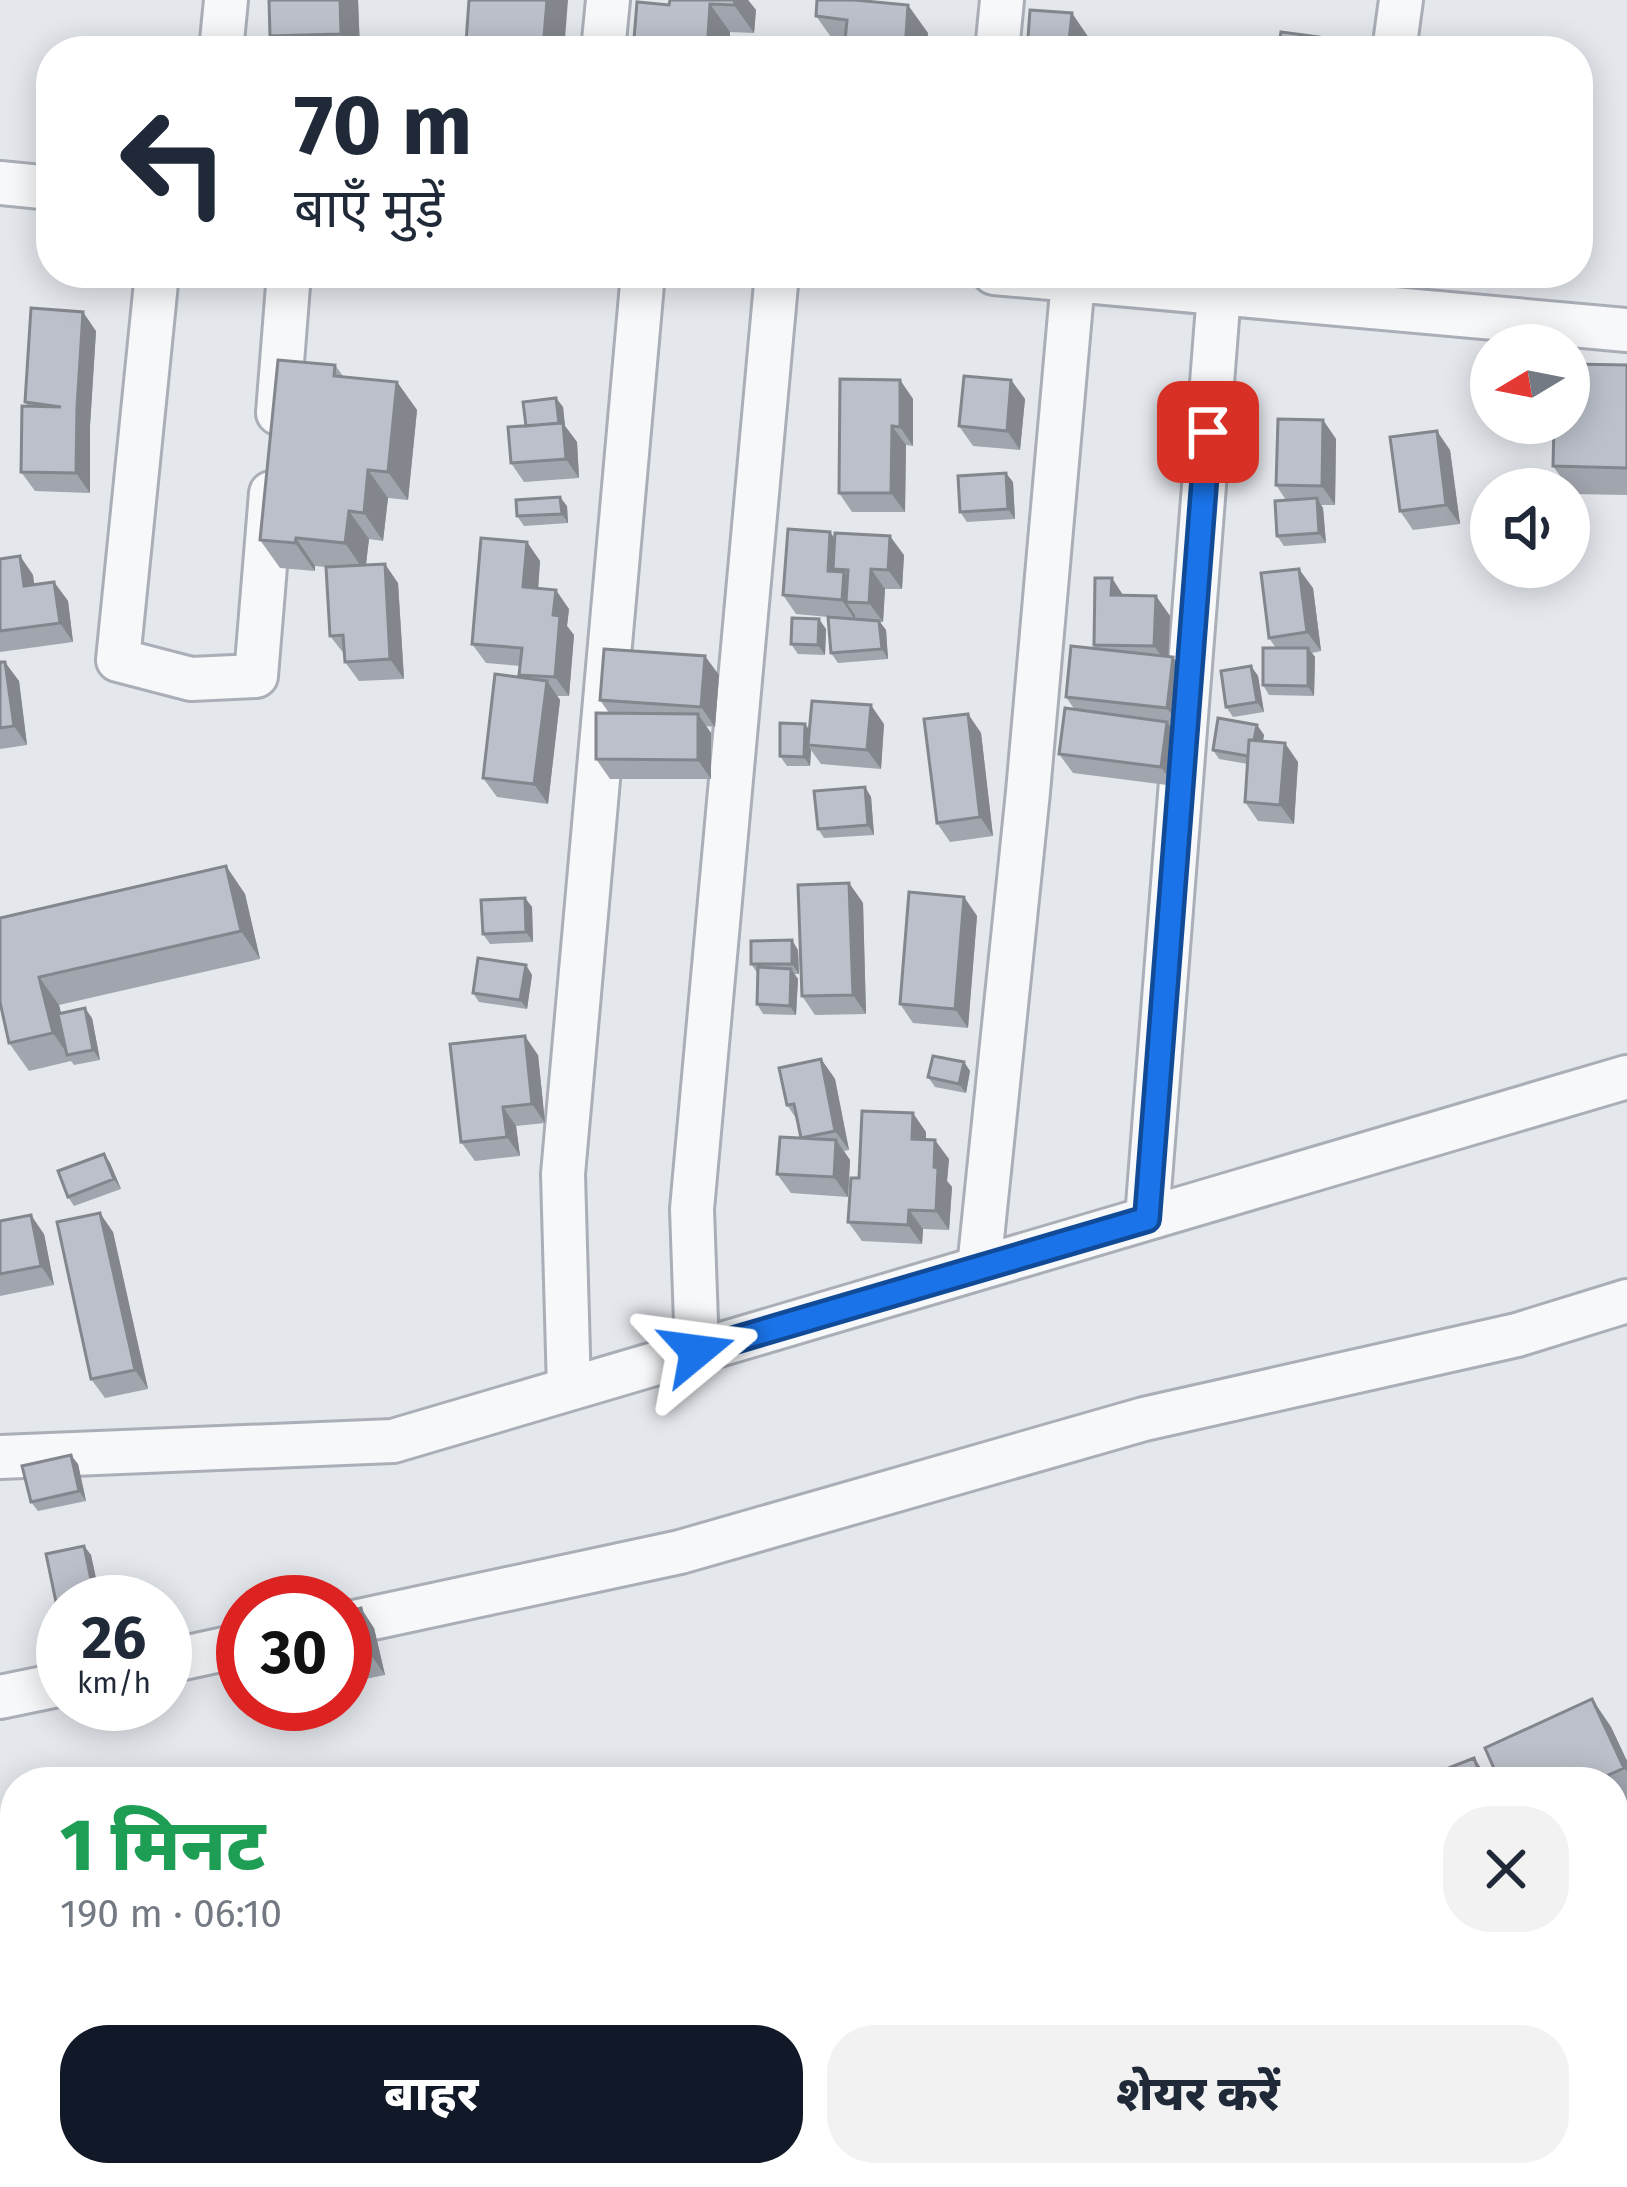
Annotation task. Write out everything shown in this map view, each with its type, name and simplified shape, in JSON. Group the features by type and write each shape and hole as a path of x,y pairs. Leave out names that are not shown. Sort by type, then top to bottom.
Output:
{"street":[{"path":"222,36 226,0"},
{"path":"604,36 608,0"},
{"path":"998,36 1002,0"},
{"path":"1396,36 1401,0"},
{"path":"0,183 36,187"},
{"path":"155,288 118,660 191,679 256,676 289,288"},
{"path":"569,1389 562,1174 642,288"},
{"path":"697,1351 692,1209 776,288"},
{"path":"980,1268 1072,288"},
{"path":"1163,288 1219,293 1364,290 1627,330"},
{"path":"1147,1219 1219,293"},
{"path":"0,1457 393,1441 1627,1077"},
{"path":"372,1618 680,1552 1144,1418 1517,1335 1627,1301"},
{"path":"0,1697 36,1690"}],"building":[{"path":"269,0 340,0 341,34 270,36"},
{"path":"469,0 547,0 544,36 466,36"},
{"path":"670,0 735,0 734,5 710,4 708,36 634,36 637,2 669,5"},
{"path":"817,0 908,5 906,35 914,36 845,36 847,20 816,16"},
{"path":"1030,10 1072,13 1070,36 1028,36"},
{"path":"31,308 83,312 76,473 21,472 22,406 61,407 25,402"},
{"path":"278,360 335,365 334,376 397,382 388,472 368,470 364,513 349,511 345,543 260,540"},
{"path":"1590,364 1627,365 1627,468 1553,466 1554,444 1590,444"},
{"path":"964,376 1011,380 1007,431 959,426"},
{"path":"840,379 900,380 900,427 892,426 891,493 839,493"},
{"path":"556,398 559,423 526,426 523,402"},
{"path":"1278,419 1323,420 1322,486 1276,485"},
{"path":"563,423 566,459 511,463 508,427"},
{"path":"1437,431 1446,505 1400,511 1390,437"},
{"path":"1006,473 1008,509 960,512 958,476"},
{"path":"560,497 562,514 517,516 516,500"},
{"path":"1317,498 1319,533 1277,536 1275,501"},
{"path":"788,529 830,532 828,571 844,572 842,600 783,595"},
{"path":"835,533 890,536 888,570 871,569 869,603 846,602 848,570 833,569"},
{"path":"481,538 527,542 523,587 556,590 553,615 560,616 555,677 519,675 522,648 472,644"},
{"path":"20,556 24,586 54,582 60,623 0,631 0,559"},
{"path":"385,564 390,659 345,662 343,635 330,636 326,567"},
{"path":"1299,569 1307,632 1269,638 1261,573"},
{"path":"1095,578 1112,578 1111,595 1156,596 1154,646 1094,645"},
{"path":"828,617 879,621 882,649 831,653"},
{"path":"792,618 819,619 818,645 791,644"},
{"path":"1071,646 1173,657 1167,708 1066,697"},
{"path":"1263,648 1308,648 1308,686 1263,685"},
{"path":"604,649 705,656 701,707 600,700"},
{"path":"0,662 5,662 14,726 0,728"},
{"path":"1251,666 1257,702 1226,707 1221,671"},
{"path":"495,674 547,681 534,784 483,778"},
{"path":"812,701 871,705 867,750 808,745"},
{"path":"1065,708 1167,722 1161,767 1059,754"},
{"path":"596,713 698,714 698,760 596,759"},
{"path":"968,714 980,817 937,823 924,719"},
{"path":"1218,718 1257,725 1248,756 1213,750"},
{"path":"780,723 805,724 804,757 780,756"},
{"path":"1249,740 1285,743 1280,805 1245,802"},
{"path":"865,787 868,825 818,829 814,791"},
{"path":"226,866 241,931 39,977 53,1033 9,1043 0,1002 0,918"},
{"path":"849,883 853,995 802,996 798,885"},
{"path":"909,892 964,897 955,1009 900,1004"},
{"path":"525,898 526,932 483,934 481,900"},
{"path":"792,940 792,964 751,964 751,941"},
{"path":"478,958 526,965 520,1000 473,993"},
{"path":"758,967 791,969 790,1006 757,1004"},
{"path":"85,1008 93,1050 67,1055 58,1014"},
{"path":"525,1036 532,1104 503,1107 507,1137 461,1142 450,1044"},
{"path":"933,1056 964,1062 959,1084 928,1077"},
{"path":"821,1059 835,1131 801,1138 779,1068"},
{"path":"862,1111 913,1113 912,1139 935,1140 936,1211 909,1210 908,1225 848,1222 851,1178 859,1178"},
{"path":"780,1137 836,1140 834,1177 777,1174"},
{"path":"104,1154 114,1179 68,1197 58,1171"},
{"path":"100,1213 135,1370 91,1379 57,1222"},
{"path":"31,1215 41,1266 0,1274 0,1221"},
{"path":"71,1455 79,1491 31,1502 22,1466"},
{"path":"84,1546 90,1575 50,1575 46,1554"},
{"path":"1592,1699 1624,1767 1493,1767 1485,1748"},
{"path":"1474,1758 1477,1767 1451,1767"}],"route":[{"path":"697,1351 1147,1219 1208,432"}]}
